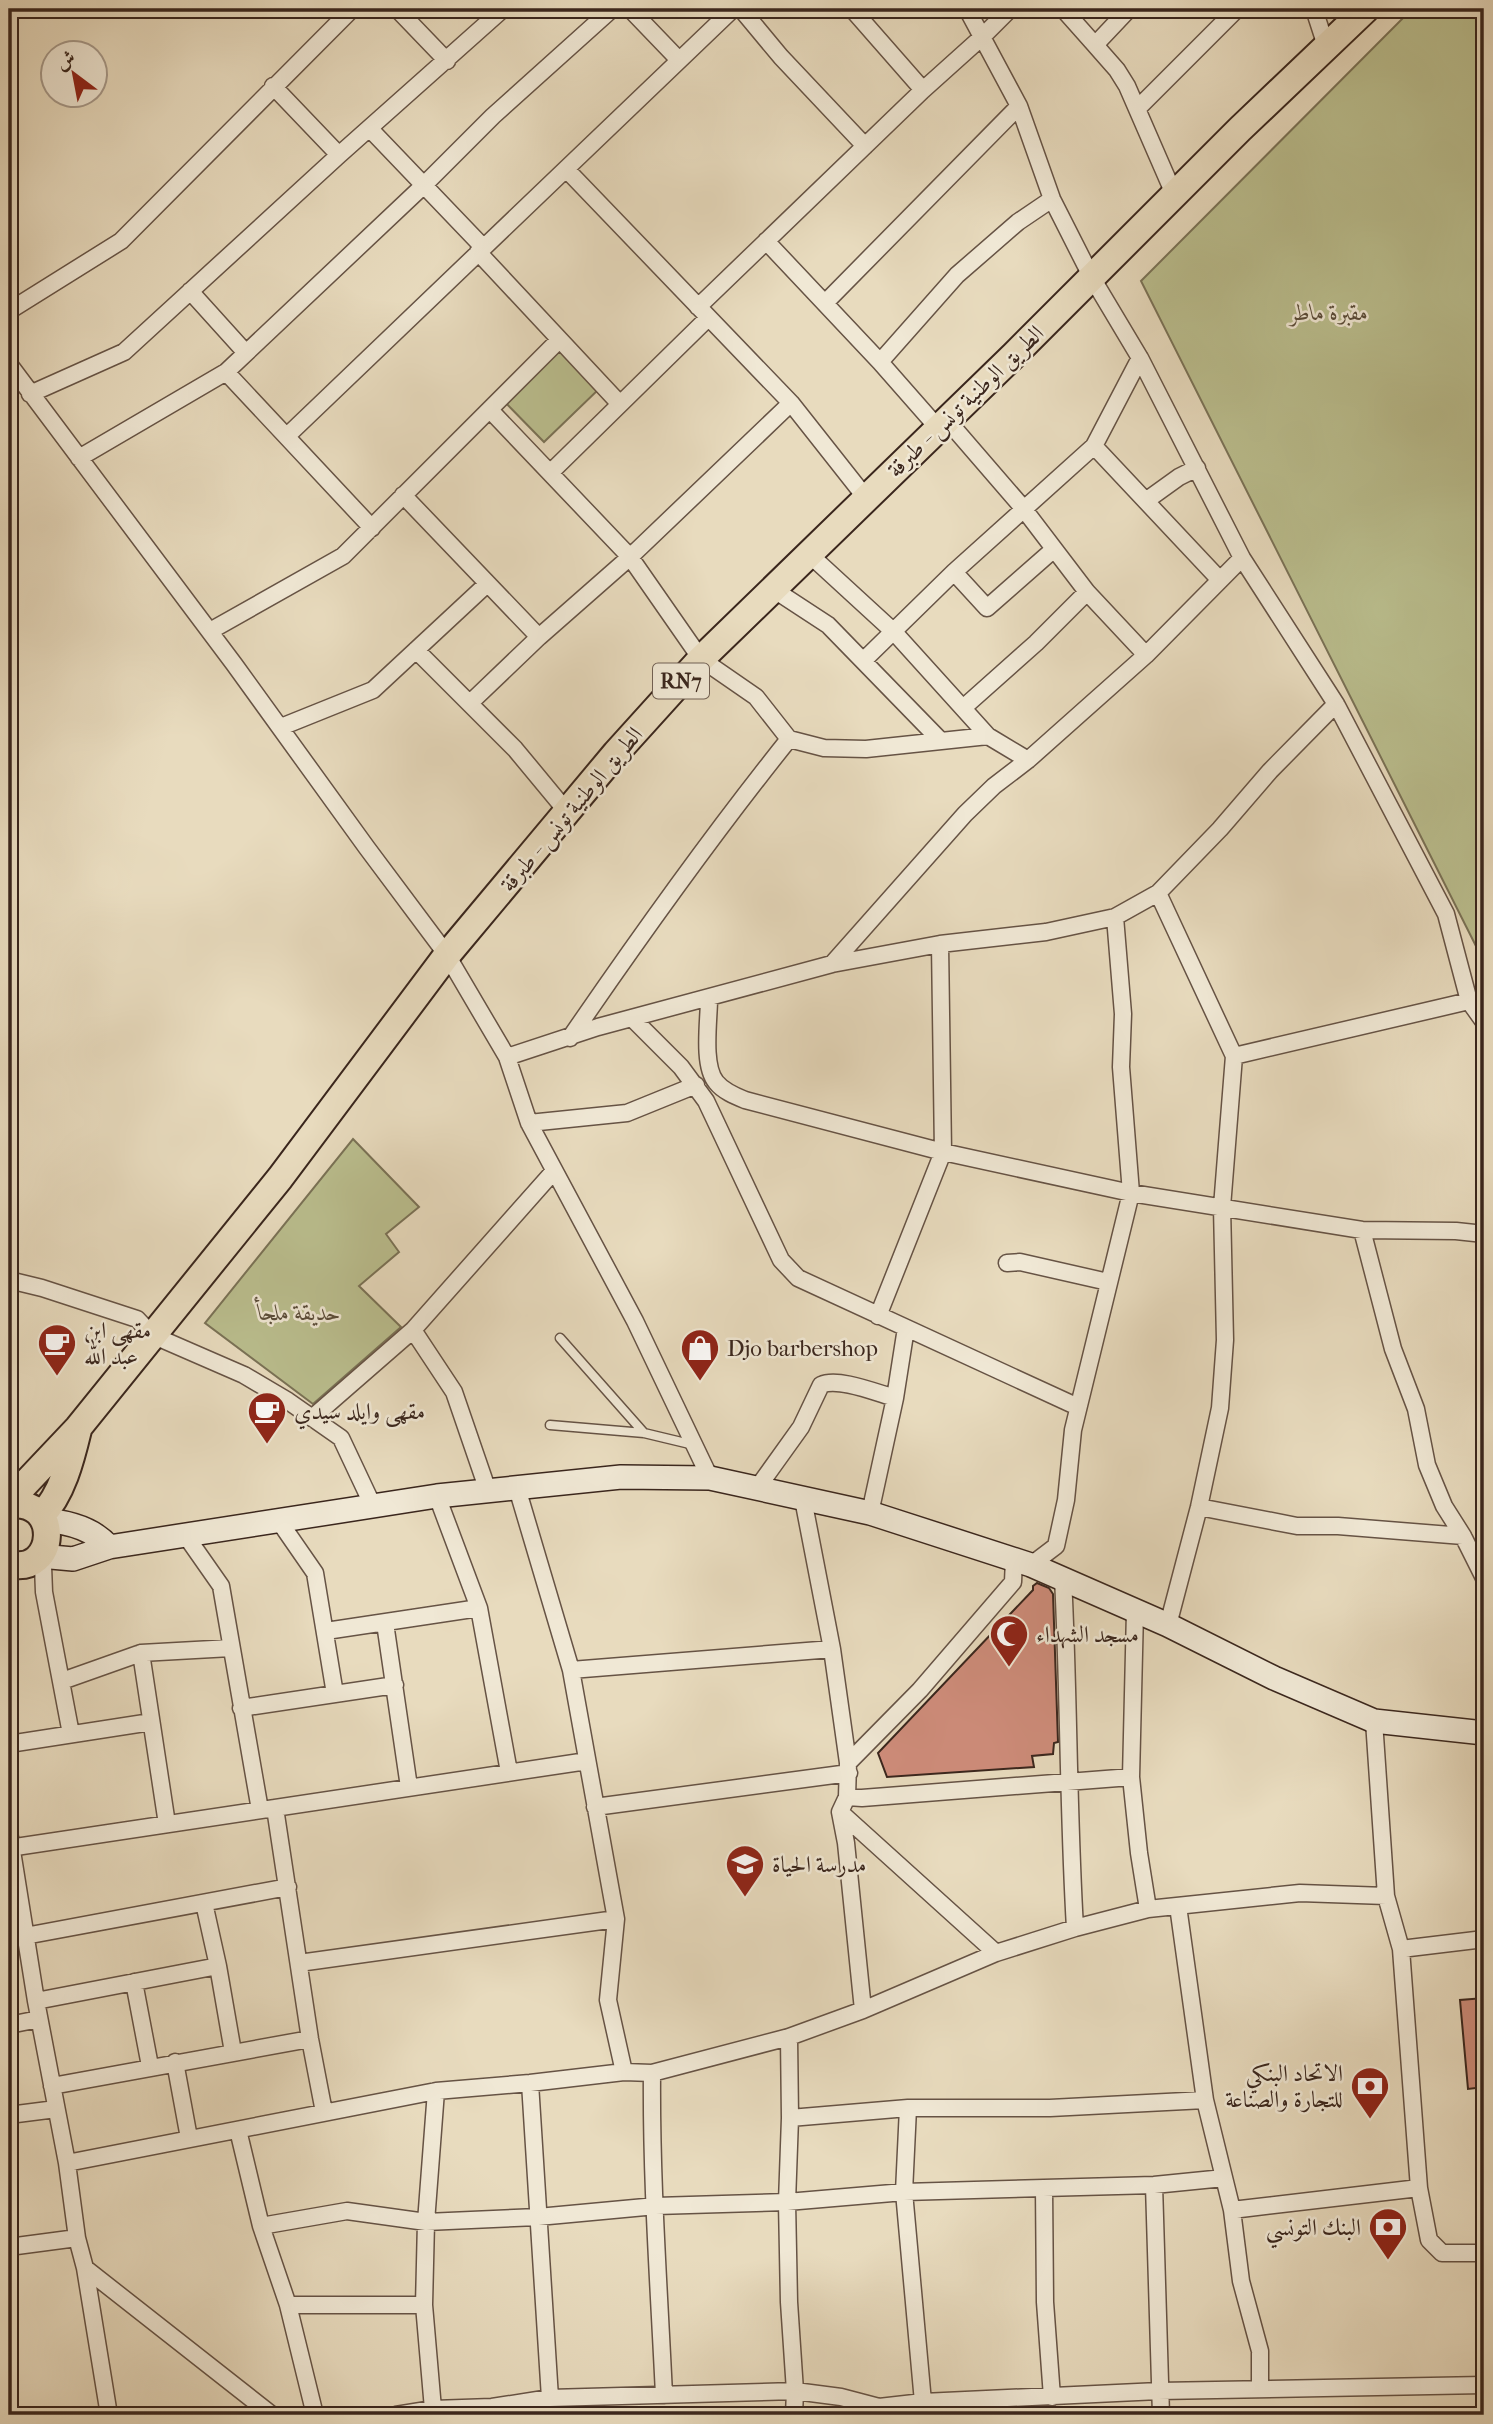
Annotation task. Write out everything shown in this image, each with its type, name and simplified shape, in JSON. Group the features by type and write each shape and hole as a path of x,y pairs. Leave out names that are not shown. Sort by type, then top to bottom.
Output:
{"main road":[{"name":"الطريق الوطنية تونس - طبرقة","path":"9,1503 78,1428 280,1178 447,955 617,753 701,659 1366,9"},
{"name":"الطريق الوطنية تونس - طبرقة","path":"43,1518 58,1491 78,1428"},
{"path":"10,1565 26,1564 44,1557 73,1559 109,1547 437,1496 621,1477 710,1478 870,1513 1023,1562 1168,1625 1274,1678 1374,1721 1484,1733"},
{"name":"RN7","path":"9,1503 28,1506 43,1518 47,1540 44,1557"},
{"path":"43,1518 92,1532 109,1547"}],"street":[{"path":"9,311 121,241 352,9"},
{"path":"397,9 447,61"},
{"path":"30,394 124,352 503,9"},
{"path":"79,458 226,372 493,116 612,9"},
{"path":"630,9 679,60"},
{"path":"287,436 733,9"},
{"path":"741,9 781,57 865,146"},
{"path":"852,9 923,90"},
{"path":"967,9 1019,106 1052,199 1091,276 1140,358 1242,558 1336,705 1446,914 1469,1001 1484,1022"},
{"path":"550,473 620,403 766,242 1010,9"},
{"path":"1062,9 1117,69 1138,108 1174,194"},
{"path":"1095,45 1129,9"},
{"path":"1138,108 1237,9"},
{"path":"1314,9 1326,46"},
{"path":"273,86 339,155"},
{"path":"825,303 1019,106"},
{"path":"370,129 424,185 559,341 620,403"},
{"path":"566,169 791,402 866,498"},
{"path":"880,362 957,275 1018,222 1052,199"},
{"path":"766,242 1023,508 1087,592 1146,655"},
{"path":"190,291 246,353"},
{"path":"210,631 343,556 559,341"},
{"path":"864,660 954,572 1094,446 1140,358"},
{"path":"9,364 210,631 447,955 507,1056 529,1123 635,1321 710,1478"},
{"path":"226,372 372,528"},
{"path":"470,703 630,557 791,402"},
{"path":"491,410 630,557 701,659 756,697 789,738 824,748 866,749 988,736"},
{"path":"1094,446 1219,579"},
{"path":"1147,500 1179,477 1197,468"},
{"path":"403,495 540,637"},
{"path":"954,572 987,608 1053,550"},
{"path":"809,554 894,632 988,736 1028,760"},
{"path":"832,964 965,814 1146,655 1242,558"},
{"path":"281,727 373,691 487,584"},
{"path":"773,589 828,625 940,740"},
{"path":"963,708 1036,643 1087,592"},
{"path":"416,650 514,749 568,813"},
{"path":"507,1056 598,1027 832,964 940,944 1046,932 1115,917 1158,893 1220,829 1270,771 1336,705"},
{"path":"570,1038 742,798 789,738"},
{"path":"1158,893 1234,1056 1222,1207 1225,1340 1220,1408 1199,1507 1168,1625"},
{"path":"596,1807 848,1768 1013,1583 1023,1562 1056,1546 1066,1500 1073,1430 1131,1193 1122,1081 1123,1014 1115,917"},
{"path":"878,1316 943,1152 940,944"},
{"path":"709,999 709,1067 716,1082 723,1089 745,1100 943,1152 1131,1193 1362,1230 1484,1234"},
{"path":"1234,1056 1469,1001"},
{"path":"632,1018 665,1049 706,1101 785,1266 798,1278 1078,1407"},
{"path":"529,1123 627,1113 696,1086"},
{"path":"706,1101 723,1089"},
{"path":"312,1418 413,1330 554,1171"},
{"path":"1362,1230 1393,1349 1416,1409 1427,1465 1444,1506 1484,1578"},
{"path":"1007,1263 1020,1262 1108,1282"},
{"path":"9,1280 137,1319 152,1335 244,1375 341,1438 373,1506"},
{"path":"870,1513 895,1398 906,1328"},
{"path":"413,1330 454,1392 488,1491"},
{"path":"758,1487 801,1427 821,1385 829,1382 895,1398"},
{"path":"517,1488 571,1670 615,1919 608,2000 624,2072"},
{"path":"437,1496 480,1608 509,1772"},
{"path":"803,1499 832,1648 848,1768 843,1804 863,2010"},
{"path":"1199,1507 1297,1526 1338,1526 1463,1536"},
{"path":"279,1521 315,1573 335,1694"},
{"path":"186,1536 221,1586 242,1708 288,1887 310,2039 324,2112"},
{"path":"44,1557 44,1592 72,1734"},
{"path":"1063,1578 1075,1928"},
{"path":"326,1631 480,1608"},
{"path":"1135,1611 1131,1777 1148,1909"},
{"path":"385,1623 409,1787"},
{"path":"62,1681 141,1653 231,1648"},
{"path":"571,1670 832,1648"},
{"path":"141,1653 167,1824"},
{"path":"242,1708 395,1685"},
{"path":"1374,1721 1385,1896 1401,1949 1419,2189 1429,2240 1443,2253 1484,2253"},
{"path":"9,1744 151,1722"},
{"path":"109,2415 10,1842 167,1824 587,1761"},
{"path":"843,1804 862,1798 1131,1777"},
{"path":"843,1804 996,1953"},
{"path":"25,1936 288,1887"},
{"path":"67,2163 436,2091 624,2072 652,2073 789,2037 863,2010 996,1953 1148,1909 1300,1893 1385,1896"},
{"path":"204,1903 233,2052"},
{"path":"1178,1906 1205,2100 1233,2210 1241,2281 1260,2351 1260,2389"},
{"path":"299,1963 615,1919"},
{"path":"1401,1949 1484,1939"},
{"path":"36,2001 218,1966"},
{"path":"134,1982 150,2066"},
{"path":"9,2025 39,2020"},
{"path":"789,2037 787,2202 794,2415"},
{"path":"52,2085 310,2039"},
{"path":"175,2062 189,2138"},
{"path":"652,2073 651,2153 656,2206 664,2395"},
{"path":"530,2083 550,2398"},
{"path":"425,2412 426,2222 436,2091"},
{"path":"790,2118 908,2108 1050,2108 1205,2100"},
{"path":"908,2108 904,2192 923,2402"},
{"path":"9,2115 56,2109"},
{"path":"237,2130 261,2226 288,2305 315,2415"},
{"path":"261,2226 347,2211 426,2222 538,2217 656,2206 787,2202 904,2192 1154,2185 1224,2178"},
{"path":"1154,2185 1161,2415"},
{"path":"1044,2188 1045,2302 1052,2397"},
{"path":"1233,2210 1419,2189"},
{"path":"9,2247 77,2238"},
{"path":"85,2269 272,2415"},
{"path":"288,2305 424,2305"},
{"path":"396,2415 493,2411 550,2398 795,2392 841,2398 879,2411 923,2402 1159,2391 1484,2385"}],"lane":[{"path":"560,1338 644,1433"},
{"path":"550,1425 644,1433 694,1445"}],"green space":[{"name":"مقبرة ماطر","path":"1412,9 1484,9 1484,962 1141,281"},
{"path":"555,340 601,387 544,442 498,395"},
{"name":"حديقة ملجأ","path":"353,1139 419,1207 386,1234 399,1252 359,1286 401,1327 313,1404 205,1323"}],"building":[{"name":"مسجد الشهداء","path":"1037,1583 1049,1588 1053,1594 1058,1742 1054,1743 1053,1754 1032,1756 1034,1767 887,1777 878,1753"},
{"path":"1484,1998 1484,2087 1468,2089 1460,2000"}],"place":[{"name":"مقهى ابن عبد الله","path":"57,1377"},
{"name":"Djo barbershop","path":"700,1382"},
{"name":"مقهى وايلد سيدي","path":"267,1445"},
{"name":"مسجد الشهداء","path":"1009,1668"},
{"name":"مدرسة الحياة","path":"745,1898"},
{"name":"الاتحاد البنكي للتجارة والصناعة","path":"1370,2120"},
{"name":"البنك التونسي","path":"1388,2261"}]}
